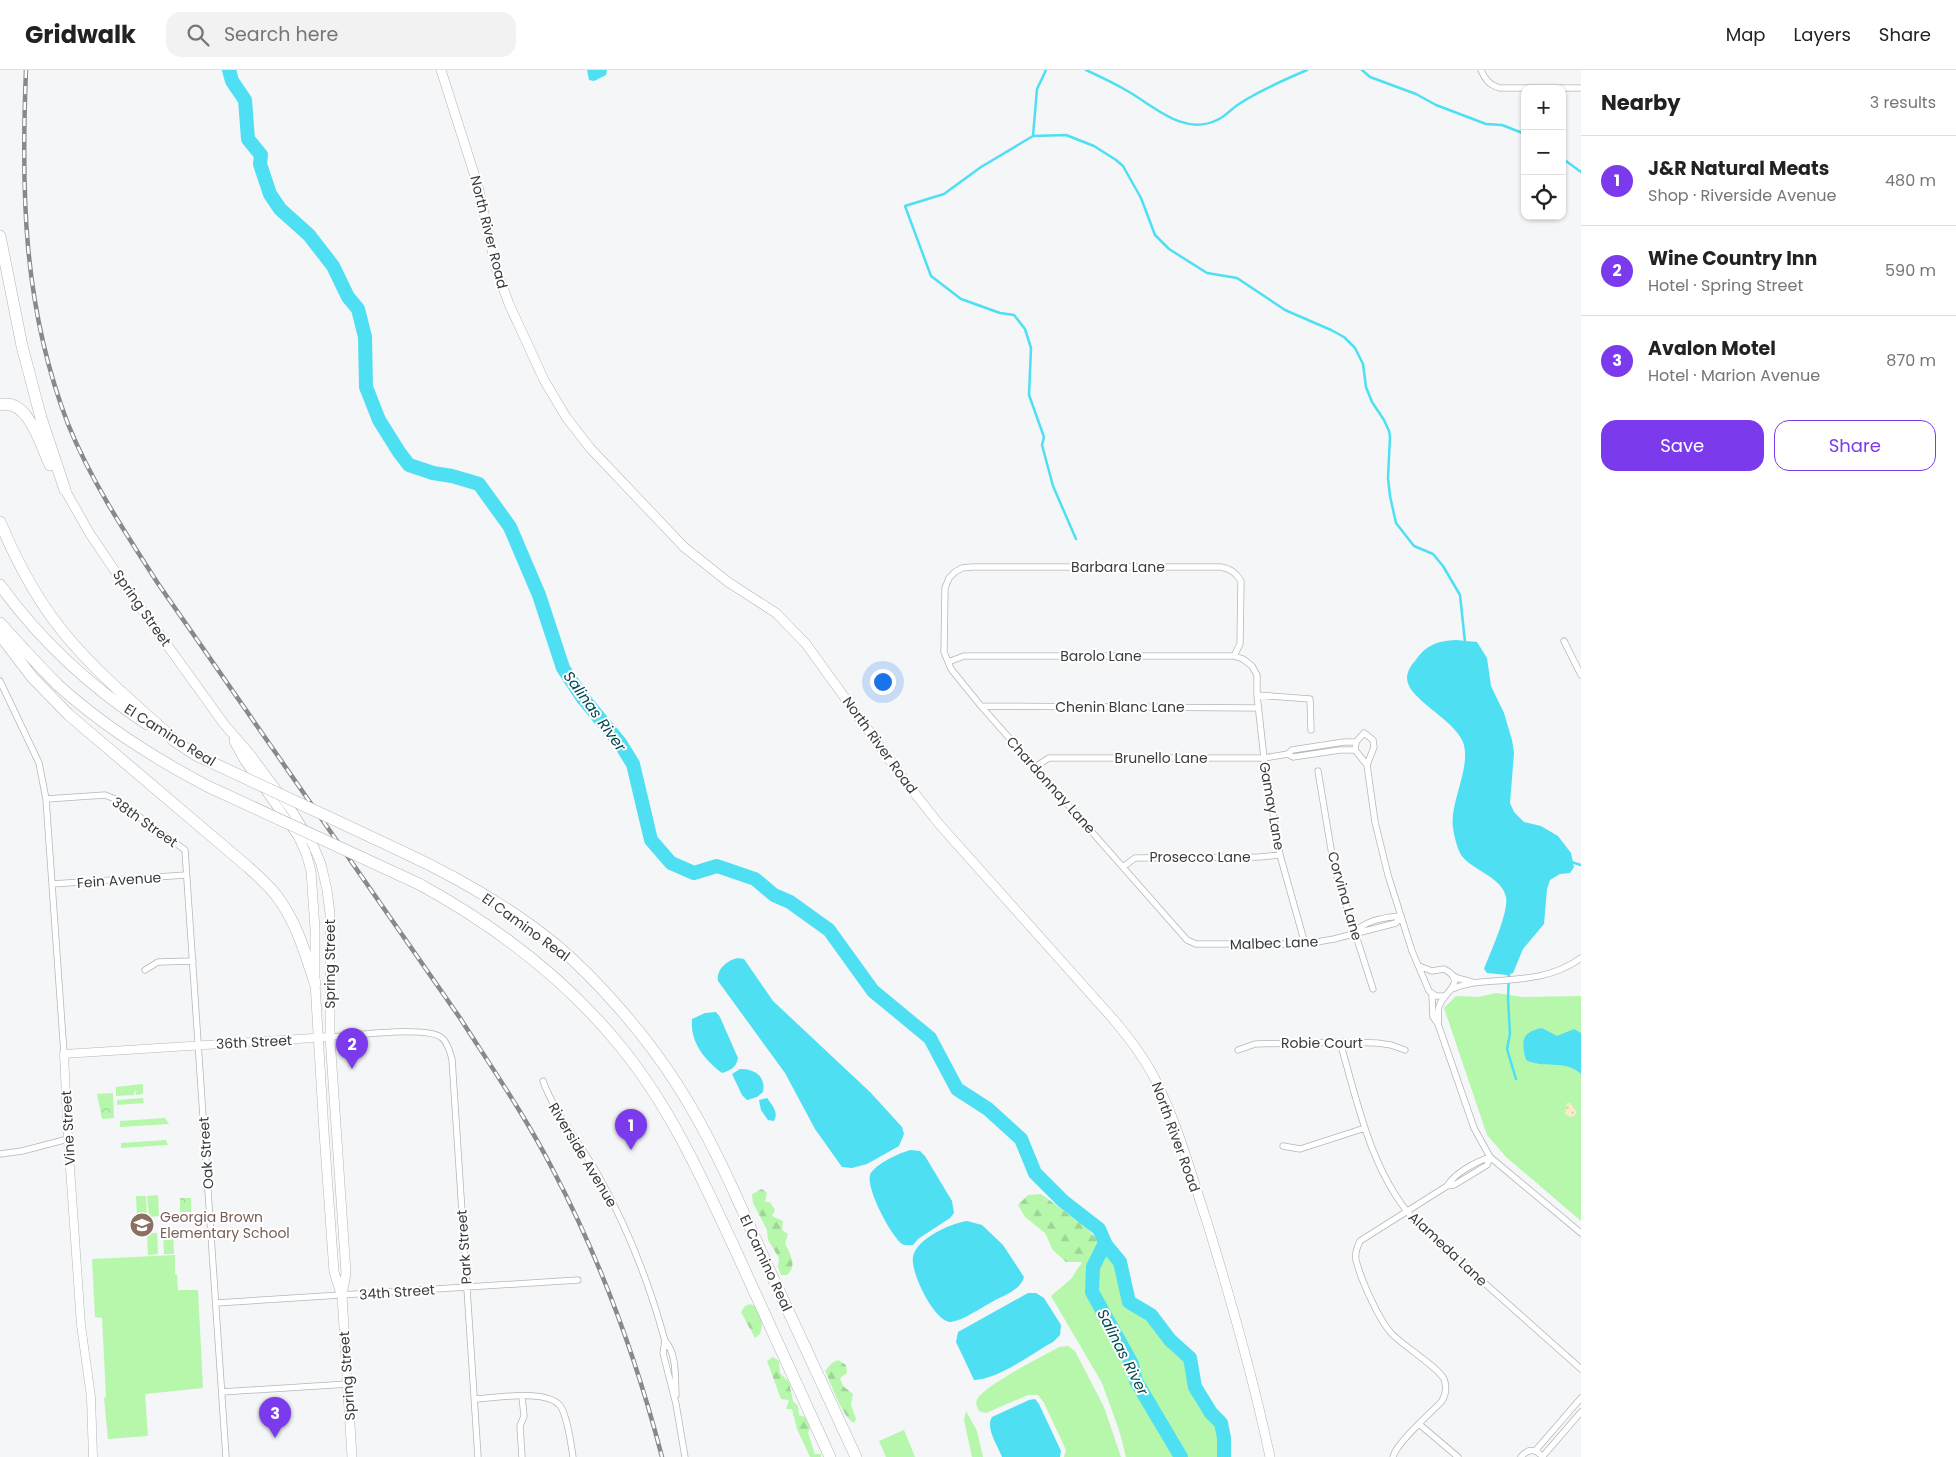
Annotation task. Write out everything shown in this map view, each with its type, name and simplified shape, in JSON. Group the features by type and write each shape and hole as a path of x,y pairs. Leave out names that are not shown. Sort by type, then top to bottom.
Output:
{"highway":[{"path":"0,236 24,355 41,418 65,490"},
{"path":"0,405 15,406 22,410 65,490"},
{"path":"0,522 20,566 51,617 85,657 117,690 178,743"},
{"name":"El Camino Real","path":"0,585 31,624 69,662 108,695 196,755 448,872 507,909 555,944 593,980 640,1033 678,1086 708,1140 856,1457"},
{"name":"El Camino Real","path":"0,623 60,686 112,728 164,764 207,786 419,884 450,901 501,934 576,996 622,1047 676,1129 701,1177 830,1457"},
{"path":"0,634 32,677 69,715 248,867 276,894 289,914 297,932 315,984"}],"main road":[{"name":"North River Road","path":"441,70 478,186 496,268 509,304 544,380 566,417 590,448 684,548 728,582 776,613 806,644 905,781 1114,1020 1134,1044 1154,1077 1180,1138 1226,1282 1254,1383 1270,1457"},
{"name":"Spring Street","path":"65,490 90,534 224,724 245,761 298,836 306,852 313,890 315,984 334,1272 342,1295"},
{"name":"Spring Street","path":"224,724 250,754 292,811 321,864 327,890 330,913 330,1037 346,1272 342,1295 352,1457"}],"street":[{"path":"1481,70 1485,79 1492,85 1500,88 1581,88"},
{"name":"Barbara Lane","path":"945,611 945,588 950,578 962,568 1228,568 1238,575 1241,581 1240,644 1234,656"},
{"name":"Chardonnay Lane","path":"945,611 944,652 948,662 981,706 1187,940 1192,943"},
{"path":"1564,642 1581,676"},
{"name":"Barolo Lane","path":"948,662 964,656 1234,656 1243,659 1252,666"},
{"name":"Gamay Lane","path":"1252,666 1257,675 1258,708 1264,758 1280,855 1305,944"},
{"name":"Vine Street","path":"0,681 39,763 46,799 81,1325 91,1397 93,1457"},
{"path":"1257,695 1310,699 1312,730"},
{"name":"Chenin Blanc Lane","path":"981,706 1258,708"},
{"name":"Brunello Lane","path":"1036,767 1049,758 1264,758 1288,754 1292,750 1356,742 1364,733 1373,740 1374,747 1367,765"},
{"path":"1356,742 1356,750 1367,765 1375,822 1388,875 1412,951 1432,995 1433,1017 1438,1024 1474,1128 1490,1157 1581,1233"},
{"name":"Brunello Lane","path":"1288,754 1293,757 1340,750 1356,750"},
{"name":"Corvina Lane","path":"1318,771 1334,867 1373,990"},
{"name":"38th Street","path":"46,799 106,795 115,799 185,850"},
{"name":"Oak Street","path":"185,850 226,1457"},
{"name":"Prosecco Lane","path":"1124,867 1135,858 1259,857 1280,855"},
{"name":"Fein Avenue","path":"52,884 186,875"},
{"name":"Malbec Lane","path":"1192,943 1305,944 1334,939 1355,932 1361,926 1388,917 1401,916"},
{"path":"1438,1024 1439,1006 1445,996 1452,990 1477,982 1531,978 1553,973 1581,958"},
{"path":"145,970 158,962 193,961"},
{"path":"1419,966 1432,971 1444,969 1457,978 1477,982"},
{"path":"1426,981 1432,971"},
{"path":"1450,974 1454,984 1452,990"},
{"path":"1432,995 1445,996"},
{"name":"36th Street","path":"64,1054 418,1031 428,1032 443,1038"},
{"name":"Park Street","path":"443,1038 452,1059 478,1457"},
{"name":"Robie Court","path":"1238,1050 1255,1044 1340,1042 1377,1043 1392,1045 1405,1050"},
{"name":"Alameda Lane","path":"1340,1042 1365,1128 1382,1172 1407,1212 1581,1369"},
{"name":"Riverside Avenue","path":"543,1081 550,1101 573,1133 610,1196 639,1259 665,1341 663,1353 676,1404 685,1457"},
{"path":"1283,1146 1300,1150 1365,1128"},
{"path":"0,1154 68,1140"},
{"path":"1393,1457 1394,1452 1442,1401 1446,1394 1444,1380 1441,1375 1392,1334 1378,1315 1356,1259 1356,1249 1360,1241 1447,1186 1454,1185 1487,1165 1490,1157"},
{"name":"34th Street","path":"216,1303 578,1280"},
{"path":"222,1392 348,1384"},
{"path":"522,1396 524,1416 520,1426 522,1457"},
{"path":"475,1399 543,1396 556,1401 562,1409 573,1457"},
{"path":"1536,1450 1581,1398"},
{"path":"1521,1457 1524,1452 1530,1450 1536,1450 1543,1457 1581,1412"},
{"path":"1419,1424 1458,1457"}],"green space":[{"path":"1496,993 1522,997 1581,996 1581,1221 1506,1157 1487,1135 1444,1008 1456,996 1478,997"},
{"path":"143,1084 143,1094 136,1095 135,1089 134,1095 116,1096 116,1087"},
{"path":"113,1093 114,1118 102,1119 97,1094"},
{"path":"143,1098 144,1103 117,1105 117,1100"},
{"path":"165,1118 169,1124 120,1127 120,1121"},
{"path":"166,1140 168,1145 121,1148 121,1143"},
{"path":"762,1189 767,1193 765,1202 770,1202 775,1210 772,1216 783,1221 782,1230 788,1234 785,1243 793,1264 787,1275 781,1275 778,1267 779,1258 768,1240 767,1230 753,1203 752,1194"},
{"path":"1041,1194 1087,1228 1097,1240 1083,1262 1066,1262 1053,1250 1045,1233 1025,1217 1018,1205 1028,1195"},
{"path":"158,1195 159,1216 149,1217 147,1196"},
{"path":"136,1196 146,1196 147,1217 137,1217"},
{"path":"180,1198 191,1198 191,1212 180,1212"},
{"path":"163,1232 173,1232 174,1254 164,1254"},
{"path":"147,1233 157,1233 158,1254 148,1255"},
{"path":"1097,1240 1117,1264 1128,1305 1148,1318 1169,1346 1187,1362 1196,1393 1208,1414 1216,1423 1221,1435 1221,1457 1126,1457 1119,1430 1102,1383 1051,1296 1071,1279"},
{"path":"175,1255 175,1274 177,1275 178,1290 198,1290 203,1388 145,1394 148,1436 108,1439 104,1398 106,1397 102,1318 95,1317 92,1259"},
{"path":"750,1304 760,1308 762,1326 760,1334 755,1338 741,1312 745,1306"},
{"path":"1068,1346 1075,1351 1104,1407 1121,1457 1064,1457 1066,1450 1044,1403 1038,1395 1028,1395 986,1413 979,1411 976,1404 977,1400 990,1387 1059,1347"},
{"path":"773,1357 779,1361 780,1373 789,1382 793,1401 798,1406 799,1415 805,1417 810,1427 808,1433 815,1454 821,1454 821,1457 810,1457 797,1429 792,1409 786,1409 789,1400 781,1399 767,1361"},
{"path":"838,1360 846,1365 847,1373 840,1378 843,1386 853,1394 851,1405 856,1419 854,1423 841,1408 825,1371 832,1363"},
{"path":"966,1411 977,1431 983,1457 972,1457 964,1420"},
{"path":"904,1430 915,1457 886,1457 879,1441"}],"sand":[{"path":"1567,1103 1570,1103 1577,1112 1574,1116 1570,1117 1565,1114"}],"water":[{"path":"587,70 607,70 606,75 594,81 589,80"},
{"path":"1443,641 1477,642 1487,658 1491,686 1504,713 1512,740 1514,753 1510,803 1514,812 1524,822 1541,826 1558,836 1571,853 1574,867 1570,873 1560,874 1550,880 1547,889 1544,924 1523,949 1513,973 1507,975 1487,973 1484,969 1502,922 1506,897 1503,890 1492,878 1464,859 1460,853 1453,831 1454,808 1465,762 1463,742 1450,725 1414,693 1409,686 1407,678 1412,664 1423,651"},
{"path":"738,958 744,959 773,1001 870,1092 902,1127 904,1134 899,1146 867,1164 852,1168 842,1167 815,1129 785,1073 718,981 719,973 723,966"},
{"path":"716,1012 738,1058 733,1068 722,1073 700,1050 693,1036 692,1028 692,1019 705,1013"},
{"path":"1542,1028 1557,1036 1574,1029 1581,1033 1581,1074 1575,1069 1561,1065 1533,1063 1526,1060 1523,1043 1526,1035"},
{"path":"740,1069 755,1072 761,1078 763,1092 757,1097 747,1100 742,1095 732,1074"},
{"path":"767,1098 773,1106 776,1115 774,1121 768,1120 761,1110 759,1100"},
{"path":"911,1150 920,1151 925,1156 952,1201 954,1213 950,1218 918,1239 913,1245 906,1245 897,1239 880,1212 872,1191 870,1175 882,1163"},
{"path":"967,1221 982,1225 1003,1245 1024,1277 1019,1286 1011,1292 967,1316 951,1322 938,1314 925,1296 915,1274 913,1257 920,1244 927,1238 952,1225"},
{"path":"1028,1293 1036,1293 1044,1298 1061,1325 1060,1335 1053,1342 1004,1371 984,1379 974,1380 956,1342 958,1332"},
{"path":"1035,1399 1061,1451 1060,1457 1002,1457 991,1432 990,1421 992,1417"}],"waterway":[{"name":"Salinas River","path":"229,70 232,81 245,100 248,139 261,155 260,164 270,194 280,209 309,235 333,266 348,297 358,309 365,337 366,387 379,420 409,465 479,484 510,527 539,595 563,668 582,697 620,743 633,764 651,840 671,863 694,873 717,866 755,879 774,895 790,902 829,930 873,991 930,1038 957,1089 988,1109 1021,1139 1035,1173 1063,1201 1099,1229 1106,1245 1120,1262 1129,1302 1151,1315 1170,1340 1190,1358 1195,1387 1211,1413 1221,1423 1224,1438 1224,1457"},
{"path":"1033,136 1037,89 1046,70"},
{"path":"1086,70 1119,86 1168,116 1180,122 1192,124 1204,124 1220,119 1255,94 1307,70"},
{"path":"1362,70 1370,77 1416,94 1436,105 1486,124 1502,125 1521,132"},
{"path":"1076,539 1053,486 1042,445 1044,437 1029,395 1031,348 1025,329 1014,315 1000,313 961,299 931,276 905,206 944,194 981,167 1033,136 1066,135 1094,146 1116,160 1123,166 1141,198 1155,235 1169,249 1207,273 1237,278 1285,310 1344,337 1355,348 1363,364 1366,387 1372,402 1389,431 1388,478 1396,523 1414,546 1433,554 1443,566 1460,595 1465,642"},
{"path":"1566,161 1581,172"},
{"path":"1571,862 1581,865"},
{"path":"1509,971 1510,1034 1507,1049 1516,1079"},
{"name":"Salinas River","path":"1105,1243 1093,1267 1092,1292 1132,1364 1136,1381 1181,1457"}],"railway":[{"path":"26,70 24,161 28,249 42,337 53,380 77,445 110,507 159,585 460,1018 532,1131 570,1204 602,1274 629,1346 662,1457"}],"place":[{"name":"Wine Country Inn","path":"352,1069"},
{"name":"J&R Natural Meats","path":"631,1150"},
{"name":"Georgia Brown Elementary School","path":"142,1225"},
{"name":"Avalon Motel","path":"275,1438"}]}
